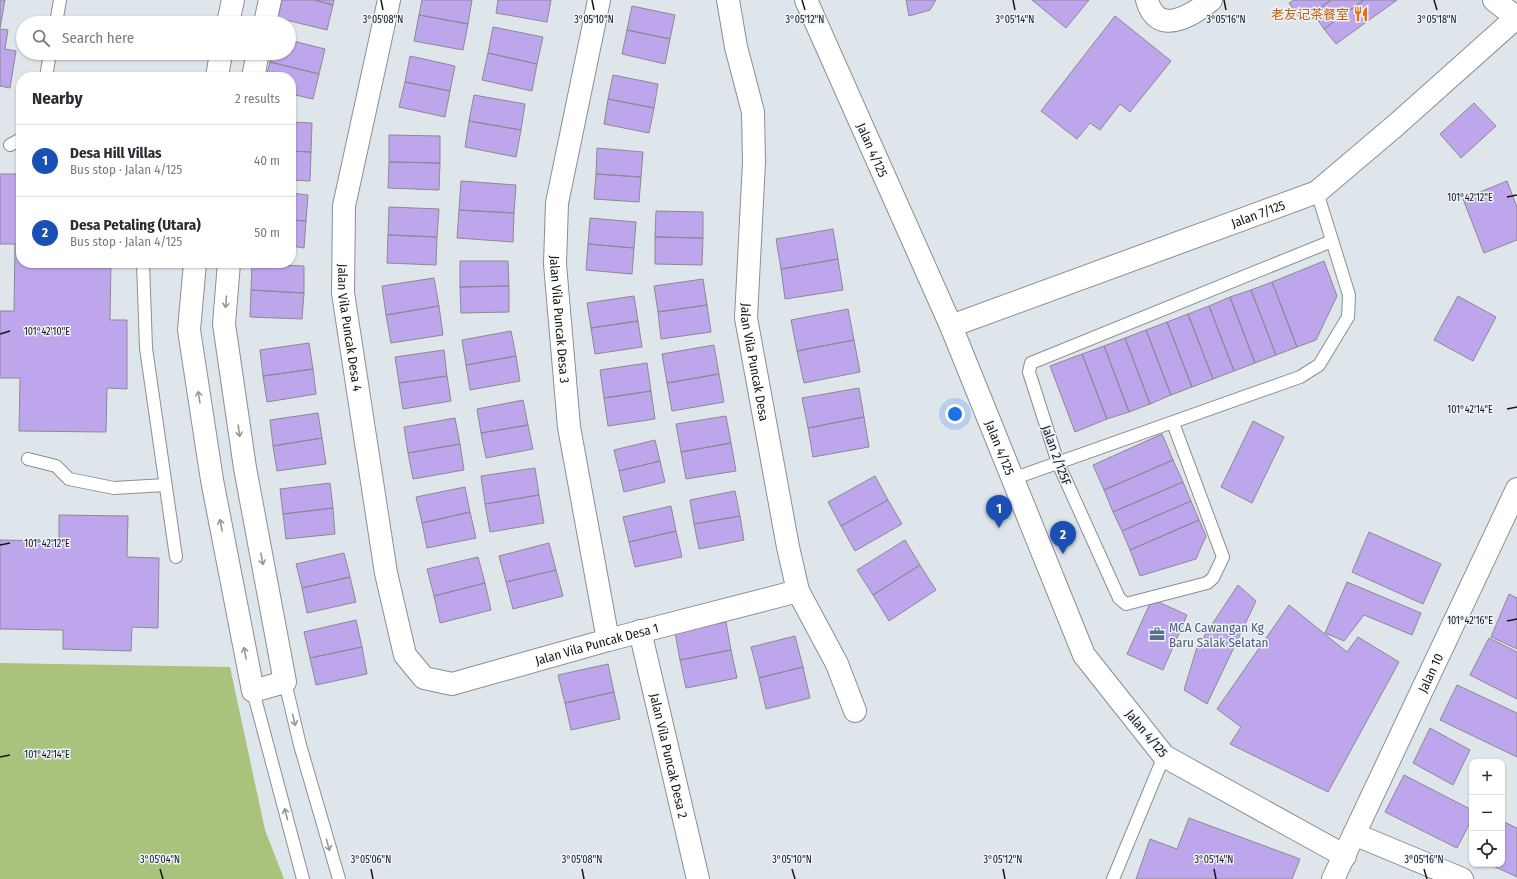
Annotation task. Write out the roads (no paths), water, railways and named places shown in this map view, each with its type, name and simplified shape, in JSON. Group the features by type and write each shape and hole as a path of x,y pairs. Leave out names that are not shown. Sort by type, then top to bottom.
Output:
{"street":[{"path":"230,16 233,0"},
{"path":"267,16 270,0"},
{"name":"Jalan Vila Puncak Desa 4","path":"389,0 344,206 343,293 386,573 405,655"},
{"name":"Jalan Vila Puncak Desa 3","path":"598,0 557,203 555,264 569,427 608,640"},
{"name":"Jalan Vila Puncak Desa","path":"728,0 736,47 753,112 754,162 746,318 788,547 798,591 837,664 855,711"},
{"name":"Jalan 4/125","path":"806,0 950,326 1084,655 1164,756 1345,856"},
{"path":"1147,0 1154,13 1168,21 1179,20 1212,0"},
{"path":"1497,1 1516,18"},
{"name":"Jalan 7/125","path":"950,326 1317,192 1396,125 1516,18"},
{"path":"218,72 220,60"},
{"path":"254,72 257,60"},
{"path":"195,268 189,330 212,480 253,691 285,682 245,468 224,324 229,268"},
{"name":"Jalan 10","path":"1334,879 1354,834 1515,500"},
{"name":"Jalan Vila Puncak Desa 1","path":"405,655 424,678 452,684 608,640 798,591"},
{"name":"Jalan Vila Puncak Desa 2","path":"640,632 698,879"},
{"path":"1354,834 1462,879"}],"lane":[{"path":"57,16 60,0"},
{"path":"47,72 49,60"},
{"path":"10,145 16,142"},
{"path":"1012,479 1300,377 1319,365 1348,317 1349,295 1317,192"},
{"name":"Jalan 2/125F","path":"1173,423 1223,557 1213,578 1207,583 1130,603 1121,602 1058,463 1029,372 1031,363 1332,241"},
{"path":"143,268 146,348 176,557"},
{"path":"28,459 56,466 69,479 114,488 165,485"},
{"path":"285,682 300,745 339,879"},
{"path":"253,691 303,879"},
{"path":"1113,879 1164,756"}],"place":[{"name":"老友记茶餐室","path":"1361,14"},
{"name":"Desa Hill Villas","path":"999,528"},
{"name":"Desa Petaling (Utara)","path":"1063,554"},
{"name":"MCA Cawangan Kg Baru Salak Selatan","path":"1157,634"}]}
